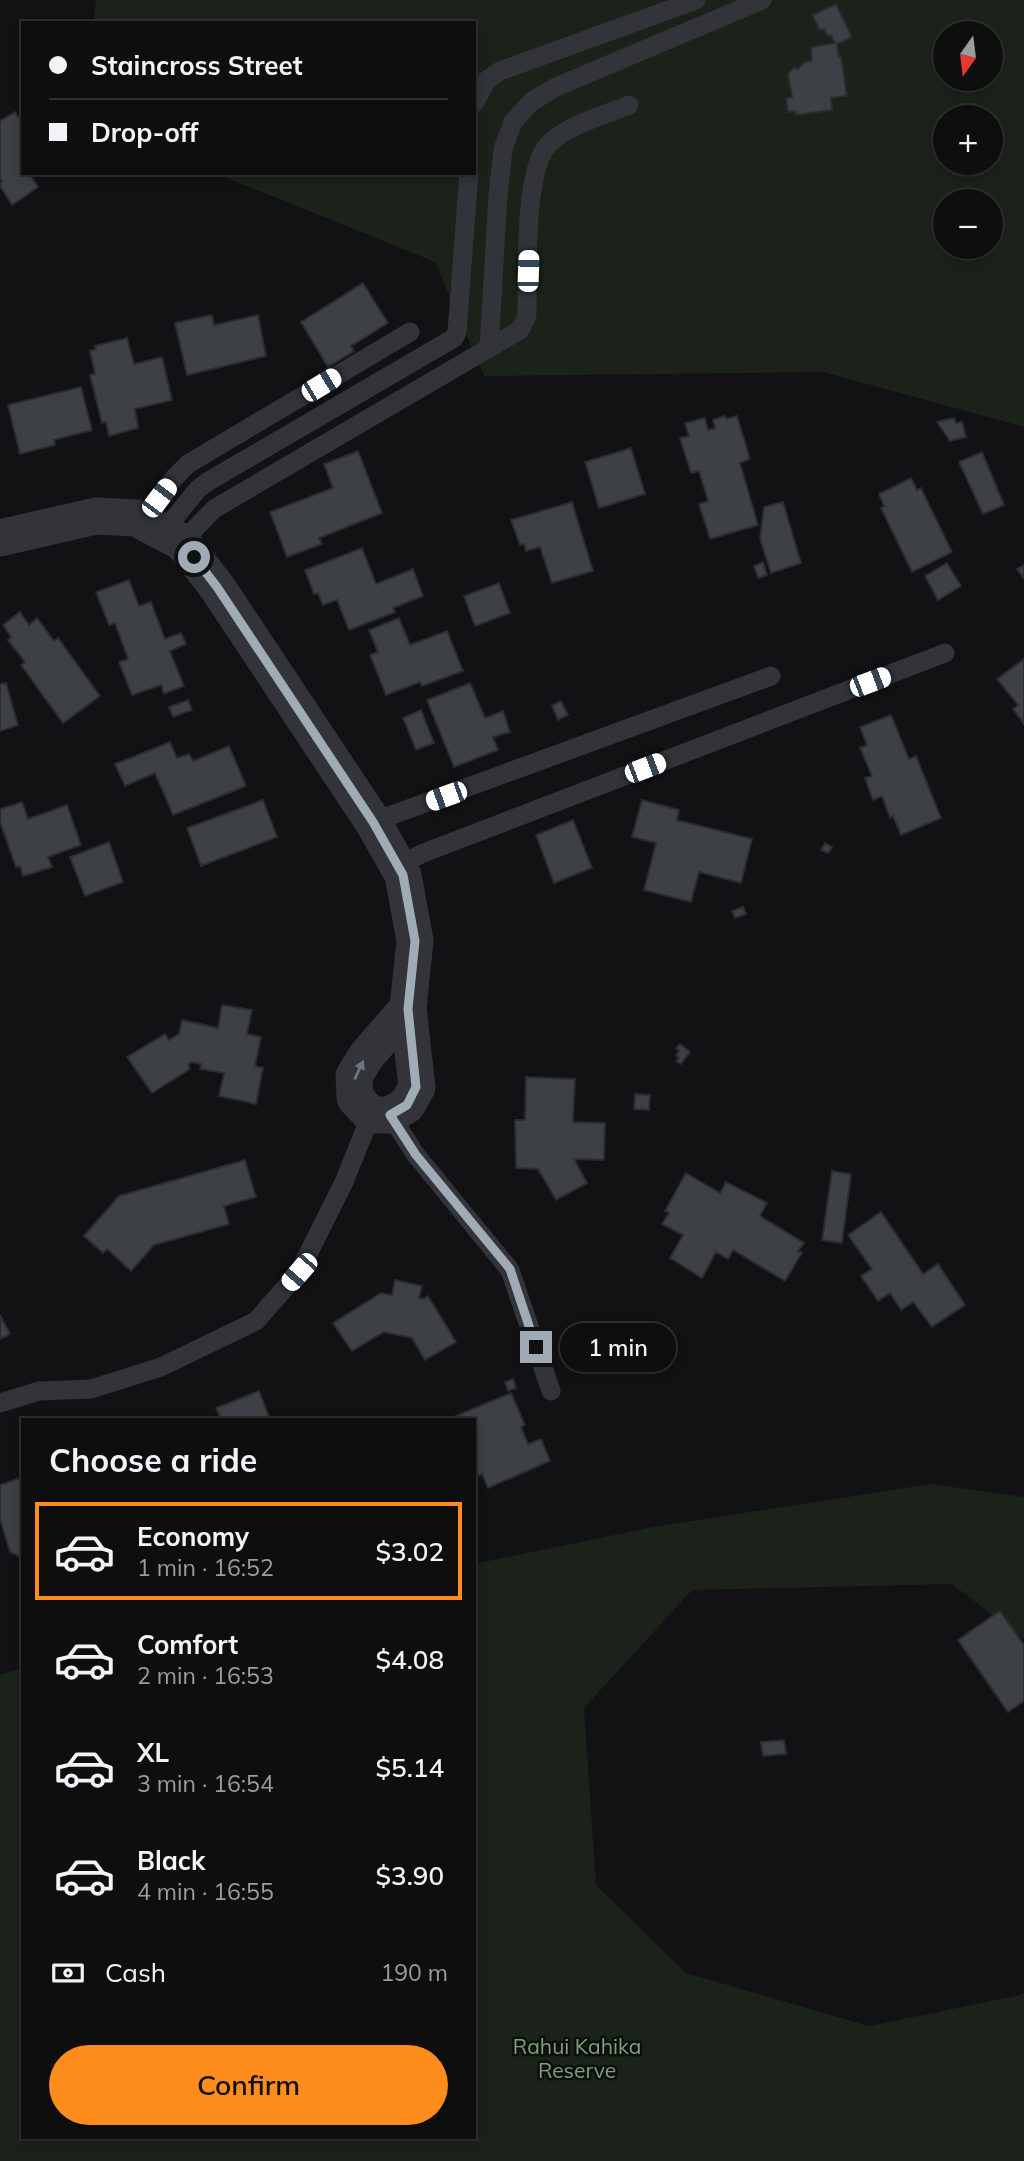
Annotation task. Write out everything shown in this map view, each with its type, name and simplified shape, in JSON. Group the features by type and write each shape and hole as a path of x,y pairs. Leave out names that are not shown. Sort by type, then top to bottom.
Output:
{"street":[{"path":"0,538 96,516 136,518 162,532 217,587 373,822 403,875 415,941 408,1009 416,1087 407,1105 381,1115 355,1098 354,1076 367,1055 408,1009"}],"lane":[{"path":"476,99 487,80 500,72 696,0"},
{"path":"489,349 498,195 503,149 513,121 530,102 556,87 762,0"},
{"path":"162,532 214,509 520,330 527,316 530,204 540,157 548,145 566,132 629,106"},
{"path":"162,532 198,489 209,481 454,338 457,332 469,175"},
{"path":"162,532 174,478 188,464 410,332"},
{"path":"398,867 421,854 945,653"},
{"path":"373,822 771,676"},
{"path":"0,1403 39,1391 91,1389 161,1367 256,1321 299,1272 381,1115 510,1269 551,1391"}],"green space":[{"path":"96,0 1024,0 1024,427 823,372 484,376 435,262 220,175 476,175 476,21 93,21"},
{"name":"Rahui Kahika Reserve","path":"931,1484 1024,1497 1024,1639 952,1584 692,1590 584,1708 596,1885 686,1973 869,2026 1024,1992 1024,2161 0,2161 0,1675 21,1669 21,2139 476,2139 476,1564 653,1527"}],"building":[{"path":"836,4 852,37 837,44 847,96 831,98 832,110 796,115 795,111 788,112 786,98 792,97 788,74 794,67 798,69 804,62 812,61 811,47 835,43 831,35 828,36 824,29 820,30 812,15"},
{"path":"15,112 18,117 21,115 21,175 30,175 38,187 12,205 0,186 0,121"},
{"path":"363,283 388,323 351,346 354,351 328,367 301,322"},
{"path":"212,315 214,325 258,315 266,356 187,375 175,323"},
{"path":"127,338 134,364 162,357 172,400 135,409 138,428 109,436 106,422 102,423 90,375 95,374 90,351 96,349 95,346"},
{"path":"81,387 92,430 54,440 55,445 20,454 8,405"},
{"path":"725,416 726,419 737,416 750,459 740,463 758,525 710,539 699,504 708,501 699,471 691,473 680,438 689,436 685,423 705,418 708,430 715,428 713,420"},
{"path":"954,418 956,423 962,422 966,437 950,441 937,422"},
{"path":"631,448 645,494 599,508 585,462"},
{"path":"358,451 382,513 319,538 322,544 287,557 270,512 333,488 324,464"},
{"path":"982,452 1004,505 983,514 959,462"},
{"path":"911,478 917,490 921,488 952,552 912,572 881,508 884,506 879,494"},
{"path":"572,502 593,571 552,583 540,547 526,551 524,544 520,545 511,520"},
{"path":"783,502 801,563 771,573 760,539 764,507"},
{"path":"362,548 376,584 413,569 423,596 393,608 395,612 349,630 337,600 323,605 318,593 314,594 305,570"},
{"path":"763,562 767,575 758,578 754,566"},
{"path":"947,563 961,586 938,600 925,576"},
{"path":"1024,565 1024,579 1017,569"},
{"path":"129,580 139,606 151,602 165,639 181,633 186,644 170,651 184,686 164,694 161,685 132,695 119,662 128,659 115,623 109,625 96,592"},
{"path":"499,583 510,613 475,626 464,596"},
{"path":"20,612 29,625 37,618 54,641 58,638 100,696 63,723 21,665 25,662 8,640 11,637 3,625"},
{"path":"399,618 410,645 447,631 463,671 422,686 420,682 386,695 370,655 378,652 369,630"},
{"path":"1024,659 1024,724 1013,709 1018,705 997,679"},
{"path":"6,683 18,725 0,731 0,684"},
{"path":"470,683 485,718 503,711 510,732 493,737 498,750 454,767 427,700"},
{"path":"188,700 192,710 173,717 169,707"},
{"path":"561,701 568,715 558,720 552,706"},
{"path":"421,710 434,743 416,750 403,718"},
{"path":"891,715 909,759 916,756 941,818 901,835 893,816 890,818 882,796 873,800 865,778 872,776 860,748 867,745 860,727"},
{"path":"170,742 177,758 189,754 193,761 229,746 246,786 173,815 155,773 125,786 115,764"},
{"path":"263,800 277,837 201,866 187,828"},
{"path":"642,800 679,810 677,820 752,839 741,883 699,872 691,902 644,890 656,843 632,837"},
{"path":"22,802 28,819 67,805 81,845 48,857 52,867 23,876 20,866 16,867 0,822 0,809"},
{"path":"573,820 592,868 554,883 536,835"},
{"path":"109,842 123,882 85,896 70,857"},
{"path":"825,843 832,847 828,853 821,850"},
{"path":"743,907 746,914 735,918 732,911"},
{"path":"222,1005 252,1010 247,1034 261,1037 255,1066 263,1068 256,1104 219,1096 224,1073 200,1069 201,1064 192,1062 188,1065 190,1069 152,1093 127,1057 165,1034 169,1040 179,1034 182,1020 218,1028"},
{"path":"680,1044 690,1052 681,1064 676,1061 679,1051 676,1048"},
{"path":"526,1077 575,1079 573,1122 605,1123 604,1160 574,1159 587,1183 556,1200 538,1169 516,1168 515,1120 525,1120"},
{"path":"635,1094 650,1095 649,1110 634,1109"},
{"path":"245,1160 256,1197 224,1206 229,1224 154,1245 131,1271 107,1249 103,1253 84,1236 119,1196"},
{"path":"832,1171 851,1174 842,1243 822,1240"},
{"path":"686,1173 720,1193 726,1182 767,1203 760,1216 804,1243 798,1251 802,1253 785,1281 733,1250 728,1259 716,1252 702,1278 670,1258 683,1235 662,1224 669,1213 665,1211"},
{"path":"881,1212 923,1274 938,1264 965,1305 932,1327 913,1302 901,1310 890,1293 878,1301 861,1276 872,1269 848,1235"},
{"path":"395,1280 422,1286 419,1298 428,1296 456,1342 425,1360 412,1338 384,1332 352,1351 333,1323 381,1293 392,1295"},
{"path":"0,1315 10,1334 0,1339"},
{"path":"513,1379 516,1388 508,1391 505,1382"},
{"path":"259,1391 270,1418 221,1418 216,1408"},
{"path":"511,1393 525,1425 521,1427 528,1444 541,1439 550,1461 488,1488 482,1474 476,1476 476,1418 451,1418"},
{"path":"21,1478 21,1557 10,1552 0,1519 0,1485"},
{"path":"1000,1611 1024,1645 1024,1701 1008,1712 958,1640"},
{"path":"784,1740 786,1754 763,1756 761,1742"}],"route":[{"path":"194,557 217,587 373,822 403,875 415,941 408,1009 416,1087 407,1105 390,1115 416,1155 510,1269 536,1347"}]}
